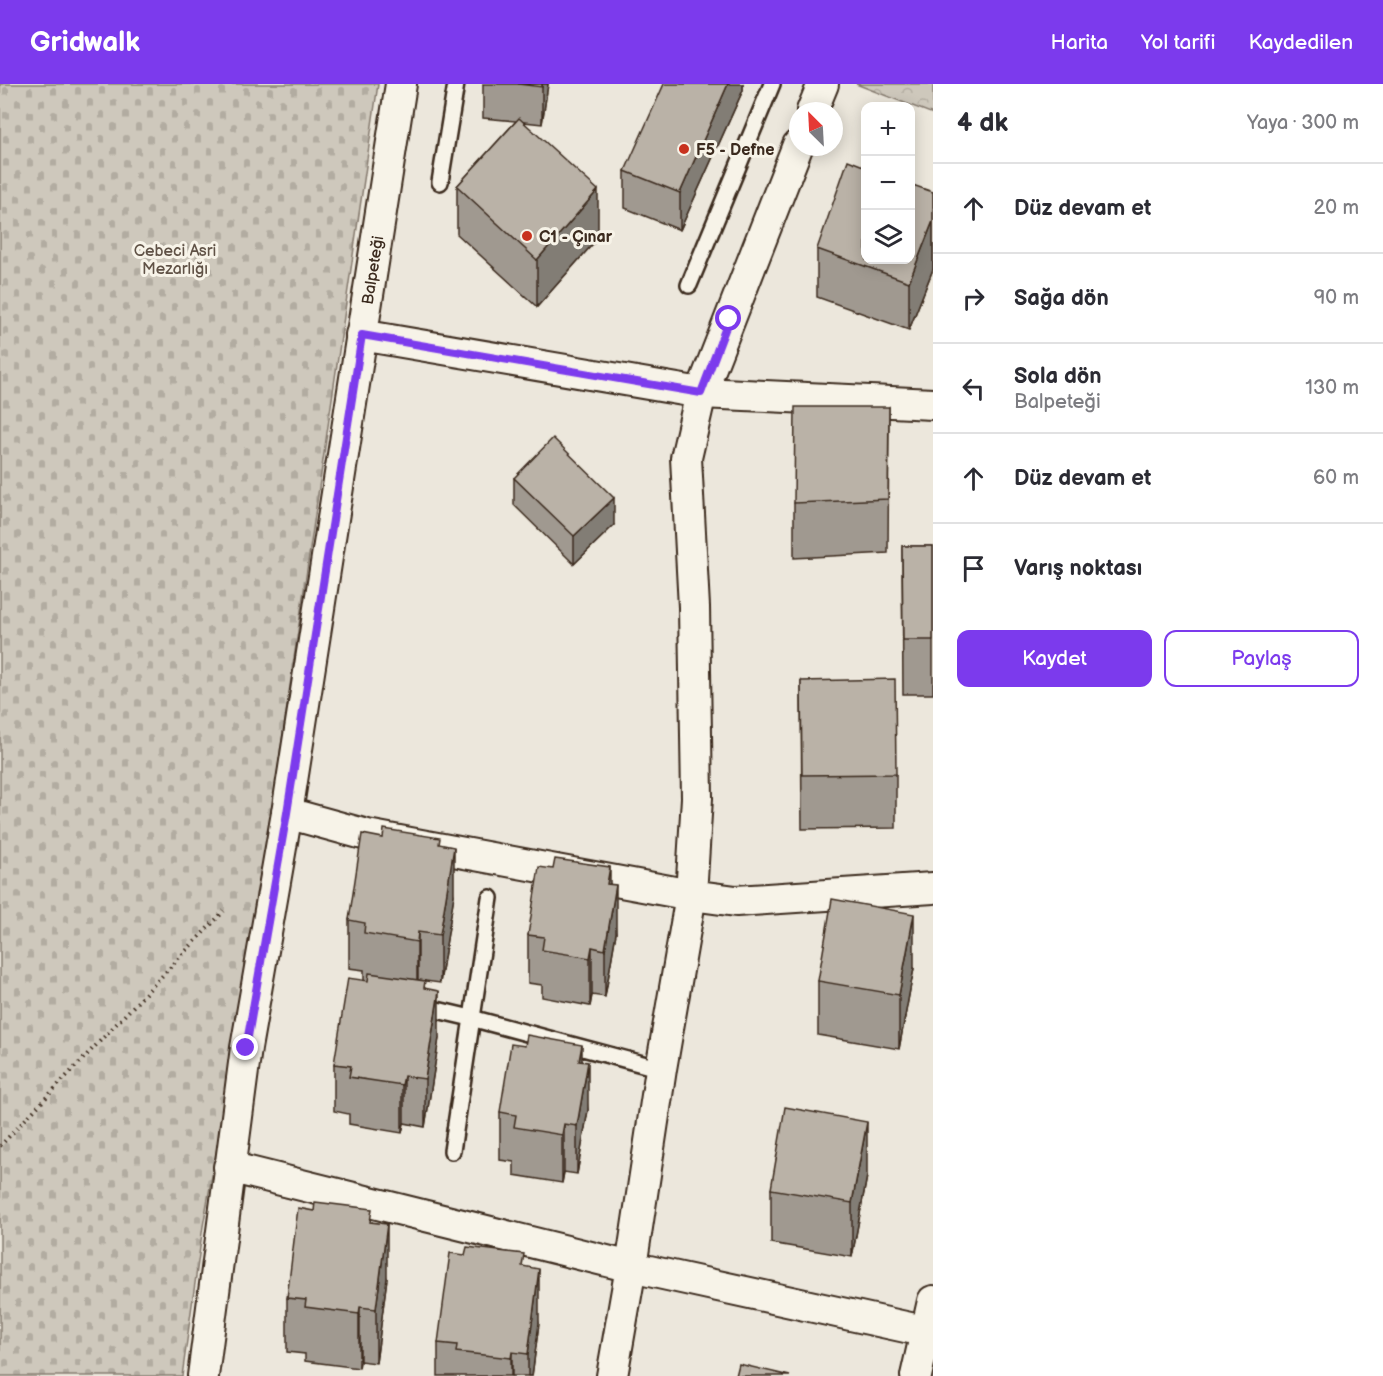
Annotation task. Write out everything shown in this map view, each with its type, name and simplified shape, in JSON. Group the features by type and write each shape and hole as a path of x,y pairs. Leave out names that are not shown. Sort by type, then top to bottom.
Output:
{"street":[{"name":"Balpeteği","path":"203,1376 246,1048 287,813 401,84"},
{"path":"816,102 823,84"},
{"path":"612,1376 691,895 697,798 694,607 686,458 701,393 794,156"},
{"path":"362,335 701,393 933,404"},
{"path":"287,813 367,835 691,895 736,901 933,888"},
{"path":"229,1167 631,1267 929,1332"},
{"path":"916,1376 929,1332 933,1302"}],"lane":[{"path":"440,182 456,84"},
{"path":"689,285 771,84"},
{"path":"452,1151 490,898"},
{"path":"407,1003 661,1069"}],"path":[{"path":"0,1146 224,911"}],"green space":[{"name":"Cebeci Asri Mezarlığı","path":"0,84 378,84 248,973 203,1226 182,1376 0,1376"},
{"path":"856,84 933,84 933,114 915,107 915,102 902,102"}],"building":[{"path":"518,84 542,84 542,87"},
{"path":"664,84 728,84 680,193 625,171"},
{"path":"519,118 598,190 537,260 457,186"},
{"path":"848,160 861,165 861,264 915,264 915,186 933,192 933,221 909,282 817,249"},
{"path":"795,407 889,407 888,499 794,503"},
{"path":"553,438 614,498 574,536 514,478"},
{"path":"902,546 933,546 933,640 903,640"},
{"path":"895,679 896,774 802,775 801,681"},
{"path":"384,829 440,838 439,844 454,847 440,935 418,932 417,942 364,933 365,923 349,920 362,834 383,838"},
{"path":"555,859 610,867 607,884 616,885 605,950 592,947 590,958 542,950 544,937 528,935 539,867 553,869"},
{"path":"832,899 914,914 899,995 818,981"},
{"path":"369,973 425,981 424,988 439,991 425,1079 404,1076 402,1085 349,1077 351,1066 334,1064 348,978 368,981"},
{"path":"527,1035 582,1045 579,1061 588,1062 577,1126 564,1124 562,1135 514,1127 516,1115 500,1112 511,1044 525,1046"},
{"path":"785,1107 867,1122 852,1203 771,1189"},
{"path":"315,1202 372,1209 370,1222 387,1224 376,1309 360,1307 359,1314 305,1307 306,1300 287,1298 298,1208 314,1211"},
{"path":"467,1247 524,1254 522,1266 539,1269 528,1354 512,1352 511,1358 456,1352 457,1345 438,1343 450,1253 465,1255"},
{"path":"739,1364 790,1376 736,1376"}],"place":[{"name":"F5 - Defne","path":"684,149"},
{"name":"C1 - Çınar","path":"527,236"}],"route":[{"path":"246,1048 287,813 362,335 701,393 729,319"}]}
